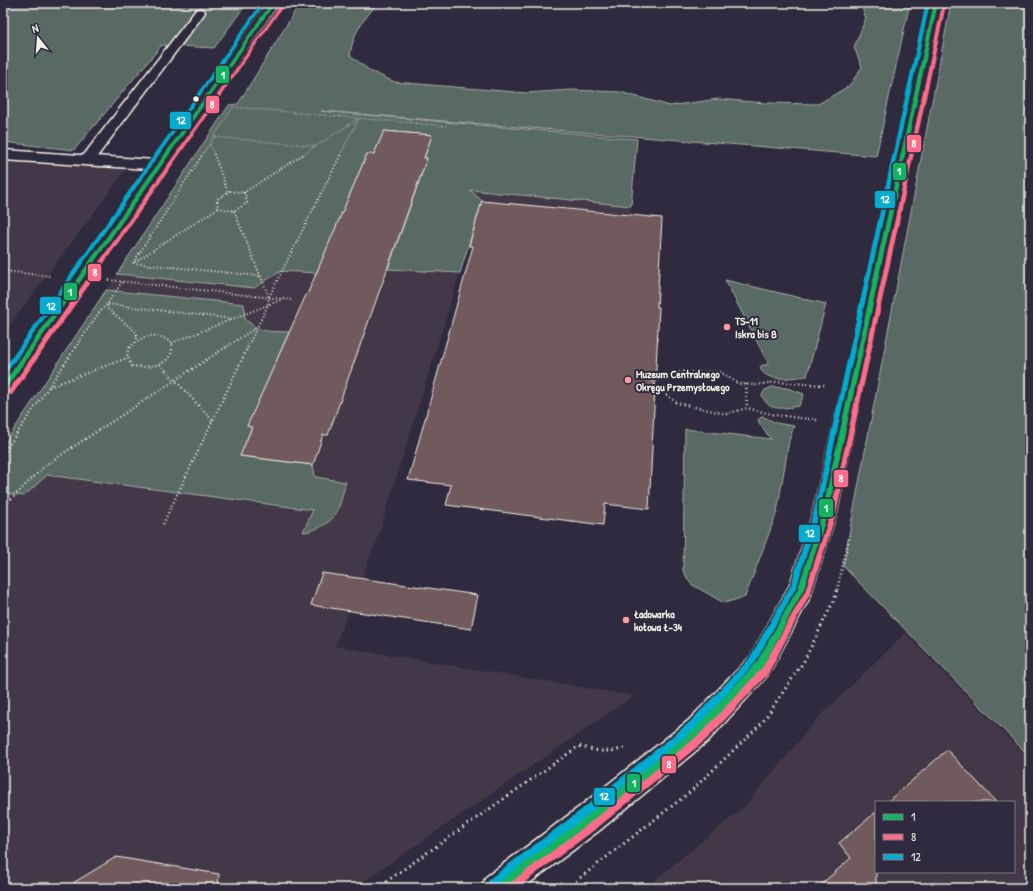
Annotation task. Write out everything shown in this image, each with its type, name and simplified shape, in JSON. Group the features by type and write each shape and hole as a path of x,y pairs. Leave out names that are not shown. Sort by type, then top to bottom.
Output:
{"street":[{"path":"3,388 273,3"},
{"path":"497,888 588,819 698,731 759,666 801,589 825,512 936,3"},
{"path":"3,155 88,159 159,165"}],"lane":[{"path":"88,159 200,12"}],"path":[{"path":"133,263 233,107 446,126"},
{"path":"218,208 217,199 228,193 243,193 359,118"},
{"path":"163,524 258,327 268,305 269,297 359,118"},
{"path":"214,137 315,146"},
{"path":"210,144 228,193"},
{"path":"133,263 218,208 234,211 247,203 245,194 243,193"},
{"path":"234,211 269,297"},
{"path":"133,263 260,276"},
{"path":"3,271 54,276"},
{"path":"102,279 291,300"},
{"path":"3,454 98,314 122,282"},
{"path":"172,343 284,299"},
{"path":"107,304 233,319"},
{"path":"107,304 108,309 136,332 137,341"},
{"path":"5,504 47,464 258,327"},
{"path":"155,335 164,337 171,340 173,346 172,354 164,362 152,367 140,368 132,366 127,358 127,354 130,347 137,341 155,335"},
{"path":"48,388 127,358"},
{"path":"160,364 213,421"},
{"path":"824,420 775,415 747,408 726,414 677,404 650,382 680,372 720,372 739,384 756,385 775,382 828,385"},
{"path":"746,384 747,408"},
{"path":"377,888 579,746 596,752 618,751 630,744"}],"shaded area":[{"path":"238,104 637,139 630,215 482,201 377,540 335,646 634,696 354,888 3,888 3,446 229,105"},
{"path":"3,160 128,167 3,334"},
{"path":"905,633 1030,760 1030,888 645,888 744,807 816,720"}],"green space":[{"path":"3,3 247,3 214,48 162,45 74,150 3,142"},
{"path":"300,3 378,3 356,33 350,55 370,71 395,82 527,93 571,90 620,92 670,106 718,99 765,103 818,104 849,86 862,67 854,47 866,18 860,3 910,3 876,156 321,111 637,139 631,206 470,190 482,201 460,273 388,269 427,159 424,158 432,135 384,131 374,154 367,154 317,273 281,271 254,288 117,274 229,105 238,104"},
{"path":"951,3 1030,3 1030,757 843,566"},
{"path":"725,280 826,304 807,376 775,378 763,373 760,368 762,365 767,365 768,363"},
{"path":"106,290 244,304 245,319 251,324 266,331 289,332 248,426 252,427 240,456 313,465 315,477 346,482 335,515 329,521 311,531 303,532 313,510 47,475 24,496 3,493 3,446"},
{"path":"772,387 787,388 804,394 799,406 778,408 768,405 762,395 765,390"},
{"path":"761,417 776,423 794,426 789,441 777,512 745,597 724,603 691,584 683,571 685,429 771,439 758,420"}],"building":[{"path":"384,131 432,135 424,158 427,158 328,435 323,435 313,465 240,456 252,427 247,426 307,295 367,154 374,154"},
{"path":"482,201 662,218 649,509 605,504 603,525 446,505 451,485 408,480 473,246 469,246"},
{"path":"322,573 478,595 471,629 311,605"},
{"path":"947,750 995,801 888,801"},
{"path":"875,813 876,888 817,888 851,858 839,843"},
{"path":"116,857 219,874 218,888 65,888"}],"transit line":[{"name":"12","path":"3,374 263,3"},
{"name":"1","path":"3,388 273,3"},
{"name":"12","path":"492,882 584,813 693,725 752,661 794,586 817,510 928,3"},
{"name":"1","path":"497,888 589,819 698,731 759,666 801,589 825,512 936,3"},
{"name":"8","path":"510,888 594,825 703,737 765,671 808,592 833,514 944,5"},
{"name":"8","path":"10,393 280,8"}],"place":[{"name":"TS-11 Iskra bis B","path":"727,327"},
{"name":"Muzeum Centralnego Okręgu Przemysłowego","path":"628,380"},
{"name":"Ładowarka kołowa Ł-34","path":"626,620"}]}
